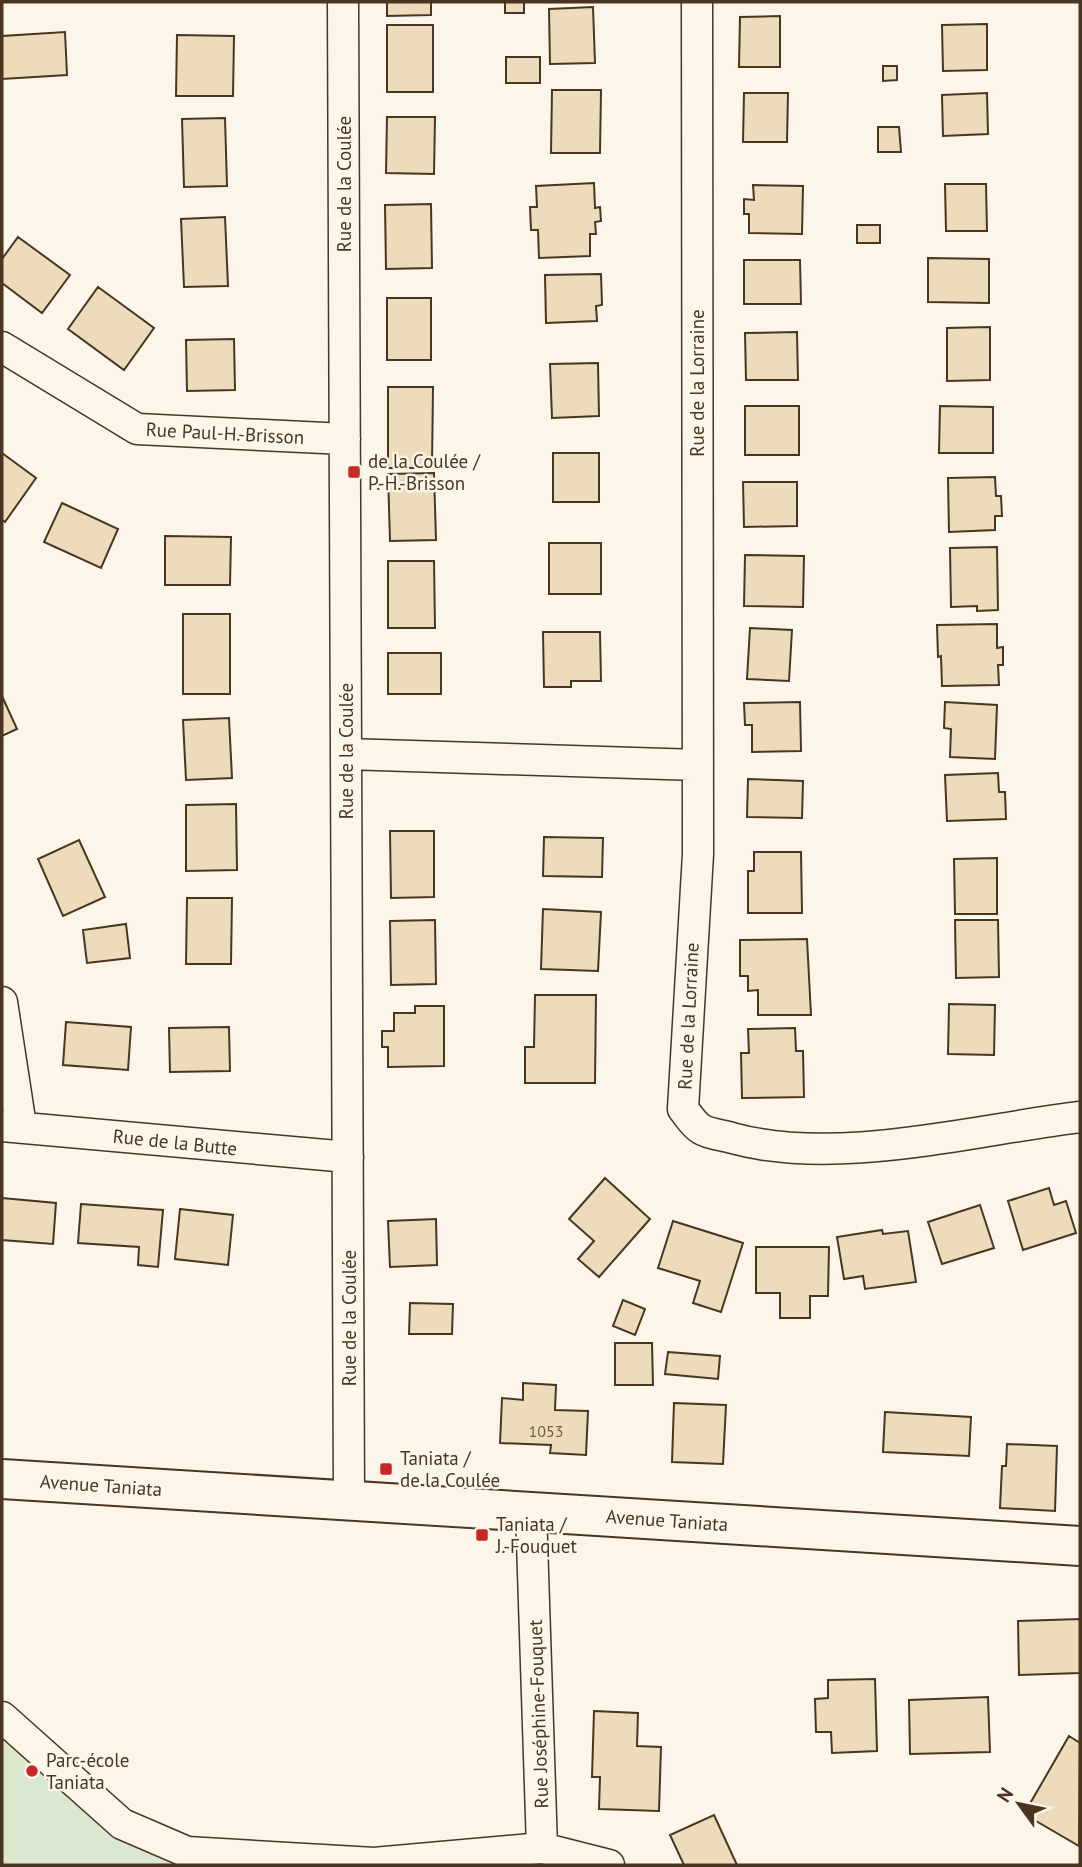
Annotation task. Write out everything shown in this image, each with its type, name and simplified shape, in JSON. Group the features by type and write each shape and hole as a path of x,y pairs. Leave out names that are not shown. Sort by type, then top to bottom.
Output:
{"main road":[{"name":"Avenue Taniata","path":"2,1479 1080,1546"}],"street":[{"name":"Rue de la Coulée","path":"343,2 349,1500"},
{"name":"Rue de la Lorraine","path":"696,2 698,854 683,1109 700,1129 743,1141 783,1148 834,1149 935,1139 1018,1124 1080,1117"},
{"name":"Rue Paul-H.-Brisson","path":"2,347 137,429 345,439"},
{"path":"346,754 698,765"},
{"path":"2,1002 12,1126"},
{"name":"Rue de la Butte","path":"12,1126 348,1157"},
{"name":"Rue Joséphine-Fouquet","path":"531,1511 542,1848"},
{"path":"2,1717 122,1824 187,1853 374,1864 542,1848 609,1865"}],"green space":[{"name":"Parc-école Taniata","path":"2,1717 181,1865 2,1865"}],"building":[{"path":"387,2 431,2 431,15 387,16"},
{"path":"505,2 524,2 524,13 505,13"},
{"path":"593,7 595,63 550,64 549,9"},
{"path":"780,16 780,67 739,67 740,17"},
{"path":"987,24 987,70 943,71 942,25"},
{"path":"387,25 433,25 433,92 387,92"},
{"path":"65,32 67,75 2,79 2,36"},
{"path":"177,35 234,36 233,96 176,96"},
{"path":"506,57 540,57 540,83 506,83"},
{"path":"883,66 897,66 897,80 883,81"},
{"path":"552,90 601,90 600,153 551,153"},
{"path":"744,93 788,93 787,142 743,142"},
{"path":"987,93 988,134 943,136 942,95"},
{"path":"387,117 435,117 434,174 386,173"},
{"path":"225,118 227,186 184,187 182,119"},
{"path":"878,127 899,127 901,152 878,152"},
{"path":"594,183 595,208 600,207 601,221 595,222 596,234 590,234 590,256 539,258 538,230 531,230 530,207 537,207 536,186"},
{"path":"945,184 986,184 987,231 946,231"},
{"path":"753,185 803,186 802,234 749,233 749,214 744,214 744,199 754,200"},
{"path":"431,204 432,268 386,269 385,205"},
{"path":"225,217 228,286 184,287 181,219"},
{"path":"857,225 880,225 880,243 857,243"},
{"path":"18,237 70,275 42,313 2,283 2,259"},
{"path":"928,258 989,259 989,303 928,302"},
{"path":"744,260 800,260 801,304 744,304"},
{"path":"601,274 602,305 596,306 597,321 546,323 545,275"},
{"path":"98,287 154,328 124,370 68,329"},
{"path":"387,298 431,298 431,360 387,360"},
{"path":"990,327 990,380 947,381 947,328"},
{"path":"797,332 798,380 746,380 745,333"},
{"path":"234,339 235,390 187,391 186,340"},
{"path":"598,363 599,416 552,418 550,364"},
{"path":"388,387 433,387 432,468 388,468"},
{"path":"745,406 799,406 799,455 745,455"},
{"path":"940,406 993,407 993,453 939,453"},
{"path":"2,453 36,478 5,522 2,520"},
{"path":"553,453 599,453 599,502 553,502"},
{"path":"434,473 436,540 390,541 388,474"},
{"path":"995,477 996,496 1001,496 1002,516 995,516 995,530 949,532 948,478"},
{"path":"743,482 797,482 797,526 744,527"},
{"path":"62,503 118,529 101,568 44,542"},
{"path":"165,536 231,537 230,585 165,585"},
{"path":"549,543 601,543 601,594 549,594"},
{"path":"997,547 998,610 977,611 977,606 951,607 950,548"},
{"path":"745,555 804,556 803,607 744,606"},
{"path":"388,561 434,561 435,628 388,628"},
{"path":"183,614 230,614 230,694 183,694"},
{"path":"997,624 997,648 1003,647 1003,665 998,665 999,685 942,686 937,625"},
{"path":"750,628 792,630 789,681 747,679"},
{"path":"543,632 600,632 601,681 571,681 571,687 544,687"},
{"path":"388,653 441,653 441,694 388,694"},
{"path":"2,696 17,729 2,736"},
{"path":"800,702 801,751 752,752 752,725 745,725 744,703"},
{"path":"945,702 997,705 995,759 950,757 951,729 944,728"},
{"path":"229,718 232,778 186,780 183,720"},
{"path":"998,773 999,792 1005,792 1006,819 947,821 945,775"},
{"path":"748,779 803,781 802,818 747,817"},
{"path":"236,804 237,870 186,871 186,805"},
{"path":"390,831 434,831 434,897 391,898"},
{"path":"544,837 603,838 602,877 543,876"},
{"path":"79,840 105,897 63,916 38,859"},
{"path":"754,852 801,852 802,913 748,913 748,871 754,871"},
{"path":"997,858 997,914 955,914 954,859"},
{"path":"187,898 232,898 231,964 186,964"},
{"path":"543,909 601,912 598,971 541,969"},
{"path":"435,920 436,984 391,985 390,921"},
{"path":"955,920 998,920 999,977 956,978"},
{"path":"126,924 130,958 87,963 83,930"},
{"path":"807,939 811,1015 758,1015 758,990 748,991 748,976 740,976 740,940"},
{"path":"535,995 596,995 595,1083 525,1083 525,1047 534,1047"},
{"path":"949,1004 995,1005 994,1055 948,1054"},
{"path":"415,1006 444,1006 444,1066 388,1067 388,1047 382,1047 382,1031 394,1031 394,1013 415,1013"},
{"path":"66,1022 131,1027 128,1070 63,1065"},
{"path":"229,1027 230,1071 170,1072 169,1028"},
{"path":"795,1028 796,1051 803,1051 804,1097 742,1098 741,1053 749,1053 748,1029"},
{"path":"605,1178 650,1219 599,1277 578,1259 594,1241 569,1219"},
{"path":"1049,1188 1054,1205 1066,1201 1076,1233 1023,1250 1008,1201"},
{"path":"2,1198 56,1203 53,1244 2,1240"},
{"path":"81,1204 163,1210 158,1267 138,1265 139,1247 78,1243"},
{"path":"980,1205 994,1248 942,1264 928,1222"},
{"path":"180,1209 233,1215 228,1265 175,1259"},
{"path":"436,1219 437,1265 390,1267 388,1221"},
{"path":"673,1221 743,1243 721,1312 693,1303 700,1281 658,1268"},
{"path":"882,1230 883,1234 908,1231 916,1282 865,1289 863,1276 844,1279 837,1237"},
{"path":"756,1247 829,1247 828,1296 810,1296 810,1318 780,1318 780,1293 756,1293"},
{"path":"623,1300 645,1309 635,1335 613,1326"},
{"path":"410,1303 453,1304 452,1334 409,1334"},
{"path":"615,1343 652,1343 653,1385 615,1385"},
{"path":"668,1352 720,1356 718,1379 665,1374"},
{"path":"523,1383 556,1385 555,1410 588,1411 586,1455 550,1453 551,1445 500,1443 502,1398 523,1400"},
{"path":"674,1403 726,1405 723,1464 672,1462"},
{"path":"885,1412 971,1417 969,1456 883,1452"},
{"path":"1007,1444 1057,1446 1055,1511 1000,1508 1002,1466 1006,1466"},
{"path":"1080,1619 1080,1673 1019,1675 1018,1621"},
{"path":"875,1679 877,1751 832,1753 831,1732 816,1732 815,1699 828,1698 828,1680"},
{"path":"988,1697 990,1752 910,1754 909,1700"},
{"path":"594,1711 638,1713 637,1746 661,1747 659,1811 599,1809 600,1777 592,1777"},
{"path":"1069,1736 1080,1743 1079,1846 1024,1814"},
{"path":"714,1815 737,1865 684,1865 670,1835"}],"place":[{"name":"de la Coulée / P.-H.-Brisson","path":"354,472"},
{"name":"Taniata / de la Coulée","path":"386,1469"},
{"name":"Taniata / J.-Fouquet","path":"482,1535"},
{"name":"Parc-école Taniata","path":"32,1771"}]}
